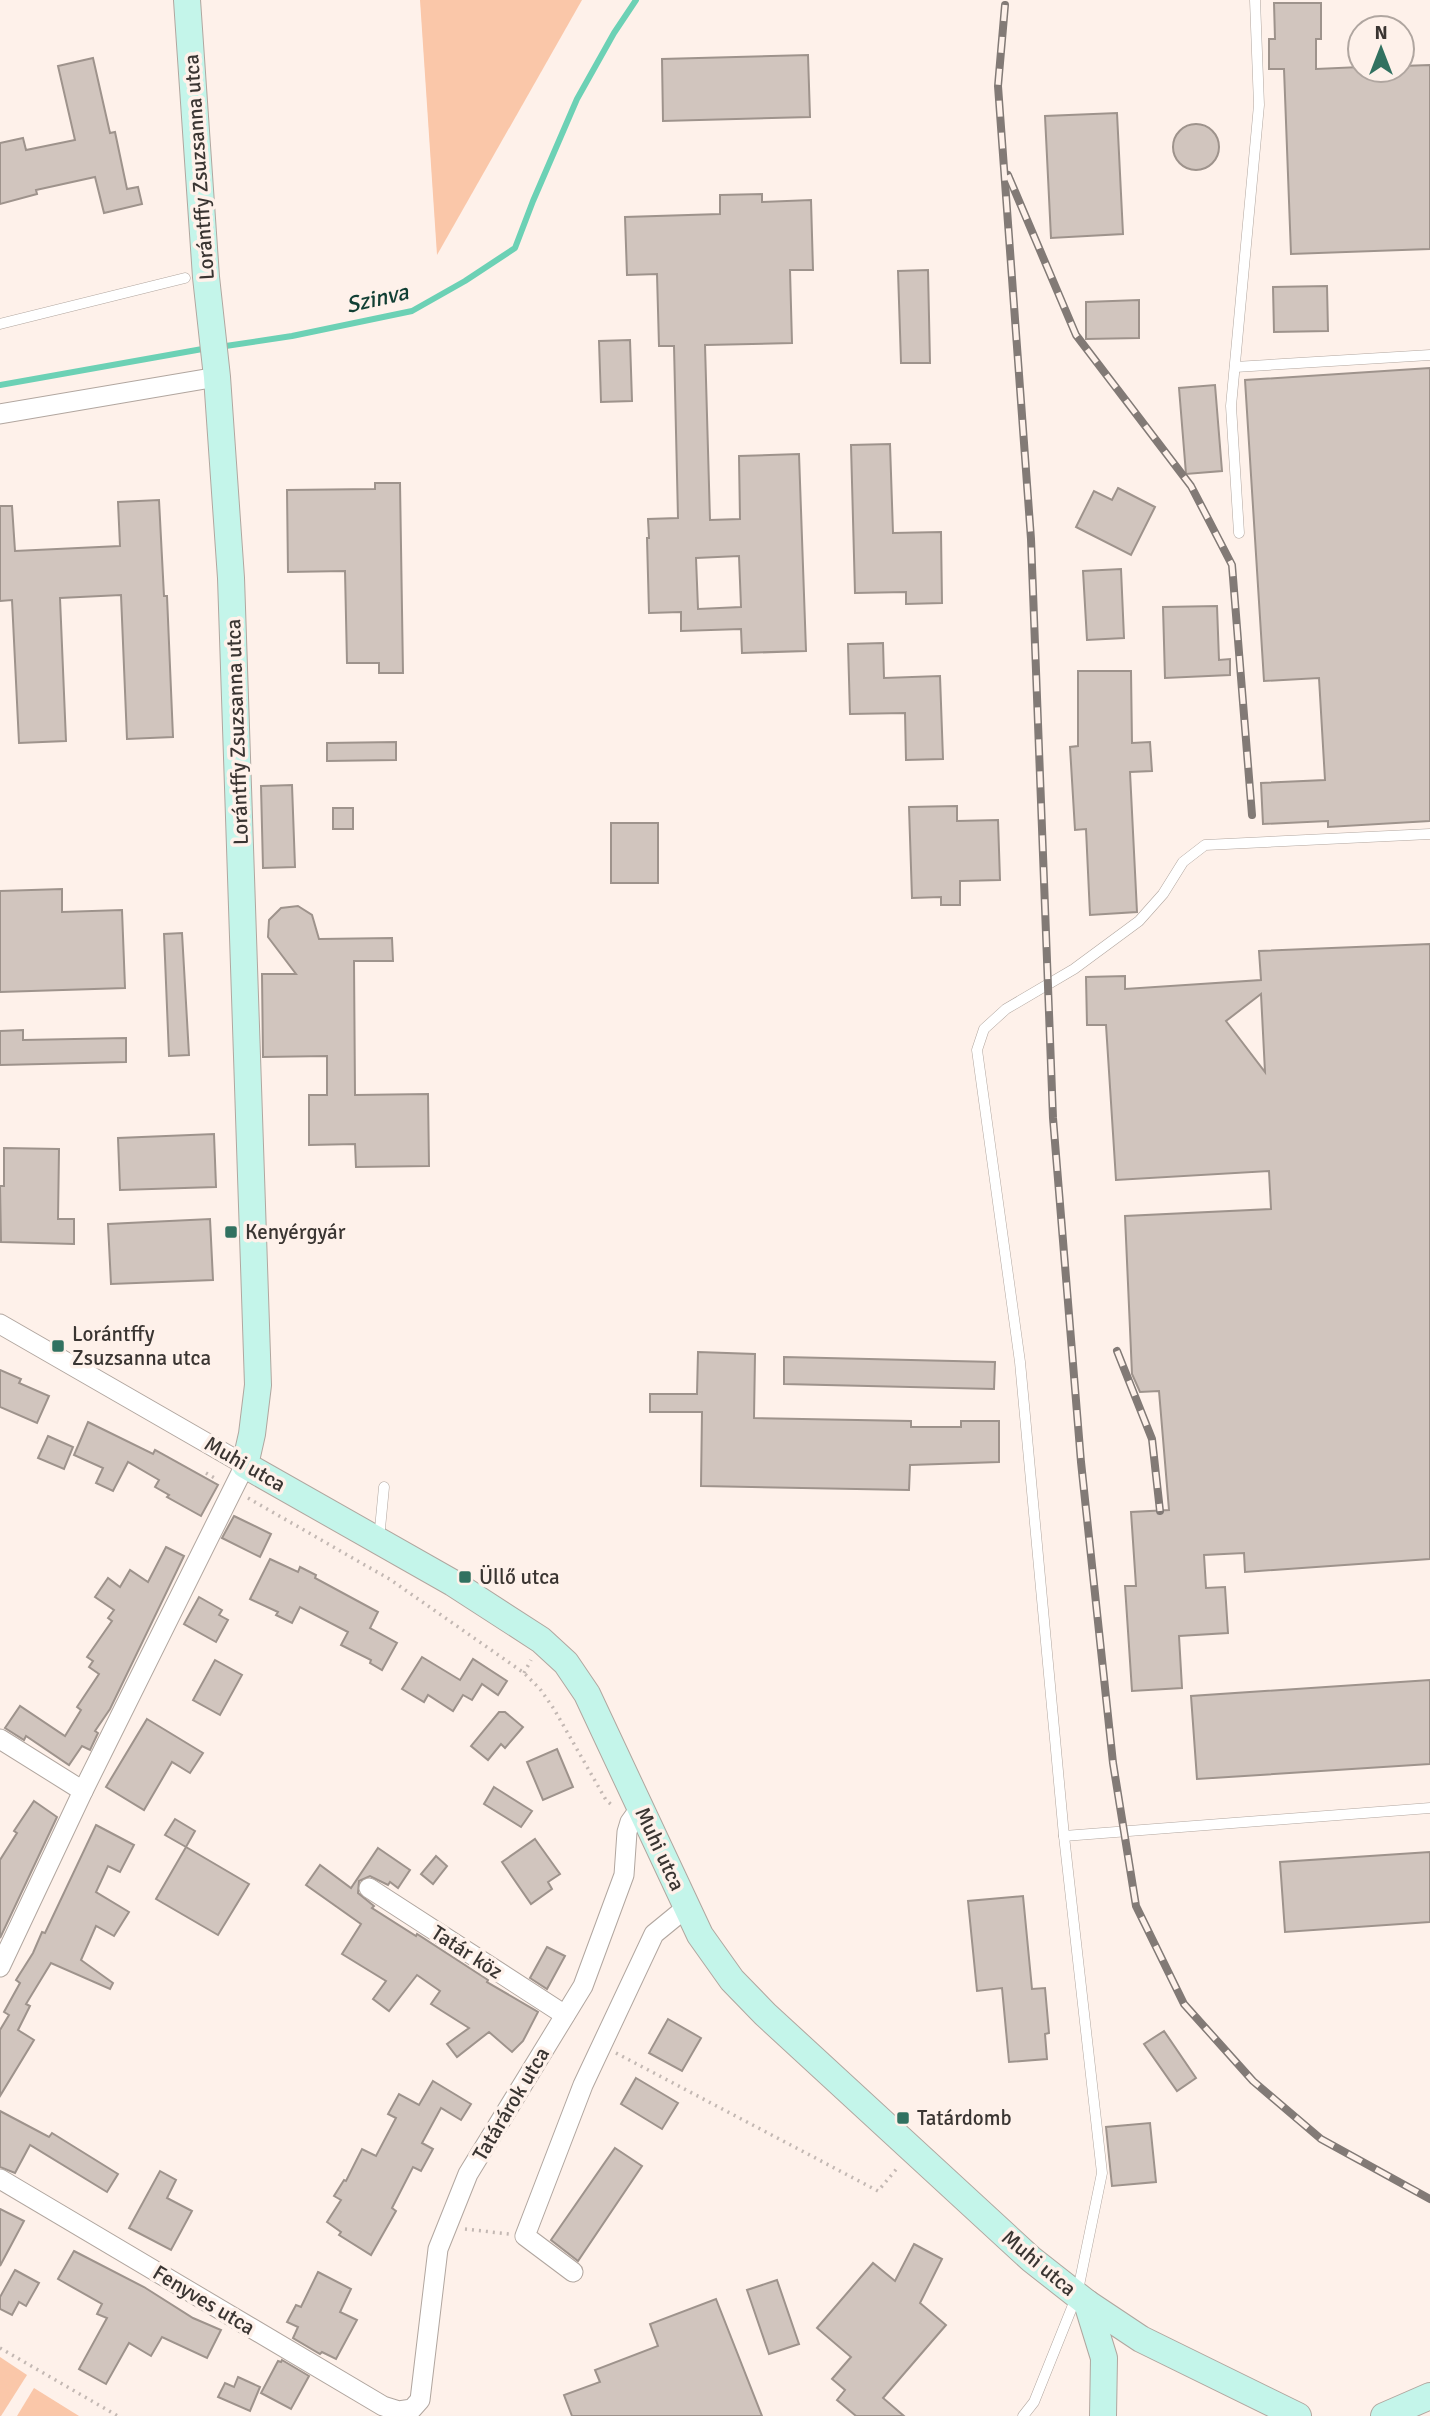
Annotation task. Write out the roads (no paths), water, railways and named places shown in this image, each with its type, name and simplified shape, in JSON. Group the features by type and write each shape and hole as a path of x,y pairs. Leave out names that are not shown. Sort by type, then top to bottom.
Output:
{"main road":[{"name":"Lorántffy Zsuzsanna utca","path":"187,0 195,278 216,377 232,578 258,1385 245,1465"},
{"name":"Muhi utca","path":"245,1465 453,1583 541,1640 566,1663 587,1694 700,1936 732,1980 765,2014 1031,2259 1082,2299 1141,2339 1298,2416"},
{"path":"1082,2299 1104,2358 1103,2416"},
{"path":"1384,2416 1430,2396"}],"street":[{"path":"0,414 216,377"},
{"name":"Muhi utca","path":"0,1324 245,1465"},
{"path":"0,1968 83,1791 245,1465"},
{"path":"0,1739 83,1791"},
{"name":"Tatárárok utca","path":"412,2409 420,2400 438,2249 468,2174 583,1986 624,1875 630,1822 640,1808"},
{"name":"Tatár köz","path":"369,1888 565,2015"},
{"path":"573,2272 525,2236 583,2085 654,1934 687,1907"},
{"name":"Fenyves utca","path":"0,2179 383,2406 399,2411 412,2409"}],"lane":[{"path":"1239,533 1231,407 1259,106 1255,0"},
{"path":"0,324 195,278"},
{"path":"1234,367 1430,355"},
{"path":"1023,2416 1034,2402 1082,2299 1102,2173 1064,1836 1020,1362 977,1050 984,1029 1006,1009 1074,969 1139,921 1163,894 1183,862 1205,845 1430,834"},
{"path":"379,1540 384,1487"},
{"path":"1064,1836 1430,1808"}],"waterway":[{"name":"Szinva","path":"219,347 292,336 412,311 515,248 577,99 636,0"},
{"name":"Szinva","path":"0,385 208,348"}],"railway":[{"path":"1005,5 998,86 1031,539 1053,1118 1081,1462 1113,1763 1136,1906 1184,2004 1253,2081 1321,2139 1430,2199"},
{"path":"1008,175 1076,335 1191,486 1232,565 1252,815"},
{"path":"1117,1351 1152,1439 1160,1511"}],"place":[{"name":"Kenyérgyár","path":"231,1232"},
{"name":"Lorántffy Zsuzsanna utca","path":"58,1346"},
{"name":"Üllő utca","path":"465,1577"},
{"name":"Tatárdomb","path":"903,2118"}]}
